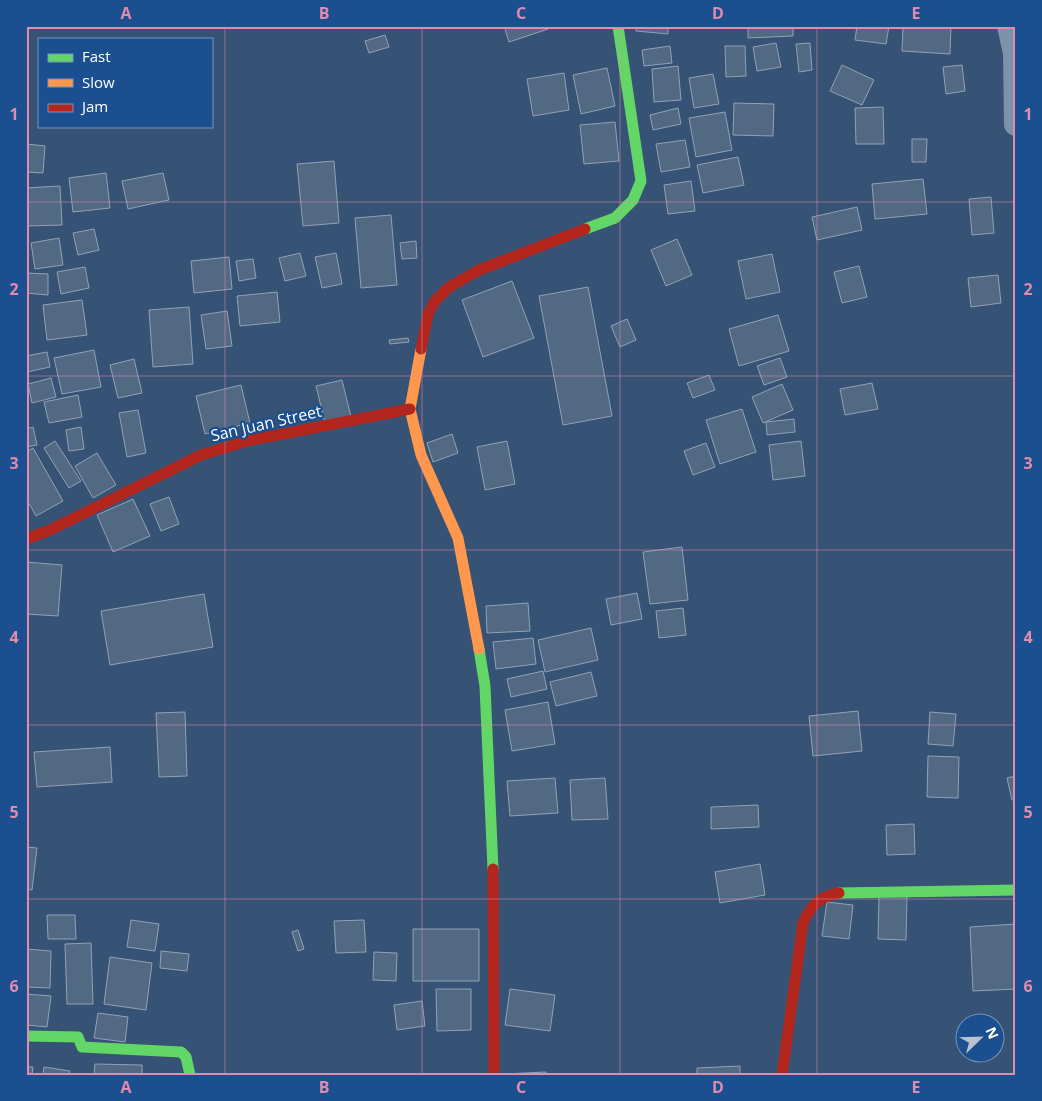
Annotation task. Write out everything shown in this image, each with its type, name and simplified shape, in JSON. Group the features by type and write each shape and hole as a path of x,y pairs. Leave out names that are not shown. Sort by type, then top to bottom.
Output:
{"street":[{"path":"494,1075 493,846 485,686 458,538 421,455 410,409 428,314 435,301 449,286 479,270 615,218 633,200 641,182 618,26"},
{"path":"1009,26 1015,53 1016,124"},
{"name":"San Juan Street","path":"26,539 50,530 201,455 248,441 410,409"},
{"path":"782,1075 803,923 816,901 825,895 838,893 1016,890"},
{"path":"26,1036 78,1037 82,1047 182,1052 186,1057 190,1075"}],"building":[{"path":"504,26 547,26 548,29 509,42"},
{"path":"636,26 668,26 668,34 636,31"},
{"path":"748,26 793,26 793,36 748,38"},
{"path":"857,26 889,26 886,44 855,40"},
{"path":"903,26 951,26 950,54 902,51"},
{"path":"385,35 389,47 369,53 365,41"},
{"path":"776,43 781,67 757,71 753,47"},
{"path":"810,43 812,70 799,72 796,44"},
{"path":"670,46 672,63 644,66 642,50"},
{"path":"725,46 745,46 746,76 726,77"},
{"path":"842,65 874,80 862,105 830,91"},
{"path":"962,65 965,91 946,94 943,67"},
{"path":"678,66 681,100 654,102 652,69"},
{"path":"607,68 615,106 581,114 573,75"},
{"path":"564,73 569,110 533,116 527,79"},
{"path":"713,74 719,104 694,108 689,78"},
{"path":"734,103 774,104 773,136 733,135"},
{"path":"883,107 884,144 856,144 855,108"},
{"path":"678,108 681,124 653,130 650,115"},
{"path":"725,112 732,150 696,157 689,118"},
{"path":"615,122 619,161 584,164 580,125"},
{"path":"912,139 927,139 926,162 912,162"},
{"path":"685,140 690,167 661,172 656,144"},
{"path":"26,144 45,146 43,173 26,172"},
{"path":"738,157 744,185 703,193 697,165"},
{"path":"334,161 339,223 303,226 297,164"},
{"path":"106,173 110,208 73,212 69,178"},
{"path":"163,173 169,200 128,209 122,181"},
{"path":"923,179 927,214 875,219 872,184"},
{"path":"691,181 695,211 668,214 664,185"},
{"path":"60,186 62,225 26,226 26,188"},
{"path":"991,197 994,233 972,235 969,199"},
{"path":"857,207 862,230 817,240 812,217"},
{"path":"391,215 397,285 361,288 355,218"},
{"path":"94,229 99,250 78,255 73,233"},
{"path":"59,238 63,265 35,269 31,243"},
{"path":"677,239 692,275 666,286 651,250"},
{"path":"416,241 417,258 402,259 400,243"},
{"path":"300,253 306,276 285,281 279,258"},
{"path":"336,253 342,284 322,288 315,257"},
{"path":"772,254 780,292 746,299 738,261"},
{"path":"229,257 232,289 194,293 191,261"},
{"path":"253,259 256,278 239,281 236,261"},
{"path":"859,266 867,297 842,303 834,272"},
{"path":"85,267 89,288 61,294 57,272"},
{"path":"26,273 48,274 48,295 26,293"},
{"path":"998,275 1001,303 971,307 968,278"},
{"path":"512,281 534,338 483,357 462,300"},
{"path":"588,287 612,416 563,425 539,296"},
{"path":"277,292 280,322 240,326 237,296"},
{"path":"82,300 87,335 47,340 43,305"},
{"path":"189,307 193,364 153,367 149,310"},
{"path":"227,311 232,346 206,349 201,315"},
{"path":"778,315 789,351 739,366 729,329"},
{"path":"627,319 636,340 620,347 611,326"},
{"path":"408,338 409,342 390,344 389,340"},
{"path":"94,350 101,387 62,394 54,358"},
{"path":"47,352 50,367 27,372 26,356"},
{"path":"780,358 787,377 764,385 757,366"},
{"path":"134,359 142,393 118,398 110,365"},
{"path":"709,375 715,390 693,398 687,383"},
{"path":"51,378 56,397 32,403 28,384"},
{"path":"342,380 351,417 325,423 316,386"},
{"path":"872,383 878,409 845,415 840,389"},
{"path":"782,384 793,410 763,423 752,397"},
{"path":"241,385 250,423 205,434 196,396"},
{"path":"78,395 82,417 49,423 44,402"},
{"path":"742,409 756,452 720,464 706,420"},
{"path":"138,410 146,453 127,457 119,413"},
{"path":"794,419 795,432 767,435 766,422"},
{"path":"33,427 37,445 26,447 26,429"},
{"path":"81,427 84,449 69,451 66,430"},
{"path":"452,434 458,453 433,462 427,443"},
{"path":"55,441 81,481 69,488 44,448"},
{"path":"507,441 515,484 485,490 477,447"},
{"path":"801,441 805,476 773,480 769,445"},
{"path":"706,443 715,467 693,475 684,451"},
{"path":"33,448 63,501 36,516 26,498 26,452"},
{"path":"97,453 116,485 93,498 75,466"},
{"path":"169,497 179,524 161,531 150,504"},
{"path":"133,499 150,536 113,552 97,515"},
{"path":"682,547 688,600 650,604 643,552"},
{"path":"26,562 62,565 58,616 26,614"},
{"path":"637,593 642,619 611,625 606,599"},
{"path":"204,594 213,647 110,665 101,611"},
{"path":"528,603 530,631 487,633 486,606"},
{"path":"683,608 686,635 659,638 656,611"},
{"path":"591,628 598,660 545,672 538,640"},
{"path":"533,638 536,664 496,669 493,642"},
{"path":"543,671 547,689 511,697 507,679"},
{"path":"591,672 597,696 556,706 550,682"},
{"path":"548,702 555,744 512,751 505,710"},
{"path":"858,711 862,751 813,756 809,716"},
{"path":"185,712 187,776 159,777 156,713"},
{"path":"930,712 956,714 953,746 928,744"},
{"path":"110,747 112,782 37,787 34,752"},
{"path":"928,756 959,757 958,798 927,797"},
{"path":"1016,776 1016,799 1012,800 1007,778"},
{"path":"555,778 558,813 510,816 507,781"},
{"path":"605,778 608,819 572,820 570,780"},
{"path":"758,805 759,827 711,829 711,807"},
{"path":"914,824 915,854 887,855 886,825"},
{"path":"26,847 37,848 32,890 26,889"},
{"path":"760,864 765,895 720,903 715,872"},
{"path":"879,895 907,896 906,940 878,939"},
{"path":"827,902 853,905 849,939 822,936"},
{"path":"47,915 75,915 76,939 48,939"},
{"path":"131,920 159,924 155,951 127,947"},
{"path":"364,920 366,952 336,953 334,921"},
{"path":"1016,924 1016,989 973,991 970,927"},
{"path":"413,929 479,929 479,981 413,981"},
{"path":"298,930 304,949 298,951 292,932"},
{"path":"91,943 93,1004 67,1004 65,944"},
{"path":"26,949 51,951 50,988 26,987"},
{"path":"161,951 189,954 187,971 160,968"},
{"path":"374,952 397,953 396,981 373,980"},
{"path":"110,957 152,963 146,1010 104,1004"},
{"path":"436,989 471,989 471,1030 437,1031"},
{"path":"510,989 555,995 550,1031 505,1025"},
{"path":"26,994 51,996 47,1027 26,1025"},
{"path":"422,1001 425,1026 397,1030 394,1005"},
{"path":"98,1013 128,1017 125,1042 94,1038"},
{"path":"95,1064 142,1065 142,1075 94,1075"},
{"path":"740,1066 740,1075 697,1075 697,1068"},
{"path":"26,1067 33,1067 32,1075 26,1075"},
{"path":"44,1067 70,1071 69,1075 43,1075"},
{"path":"546,1072 546,1075 504,1075 504,1074"}],"traffic: fast":[{"path":"585,229 615,218 633,200 641,181 618,26"},
{"path":"479,649 485,686 493,869"},
{"path":"839,893 1016,890"},
{"path":"26,1036 78,1037 82,1047 181,1052 186,1057 190,1075"}],"traffic: slow":[{"path":"421,349 410,409 421,455 458,538 479,649"}],"traffic: jam":[{"path":"421,349 428,314 435,301 449,287 479,270 585,229"},
{"path":"26,539 50,530 201,455 247,441 410,409"},
{"path":"493,869 494,1075"},
{"path":"782,1075 803,923 809,911 817,902 826,896 839,893"}]}
